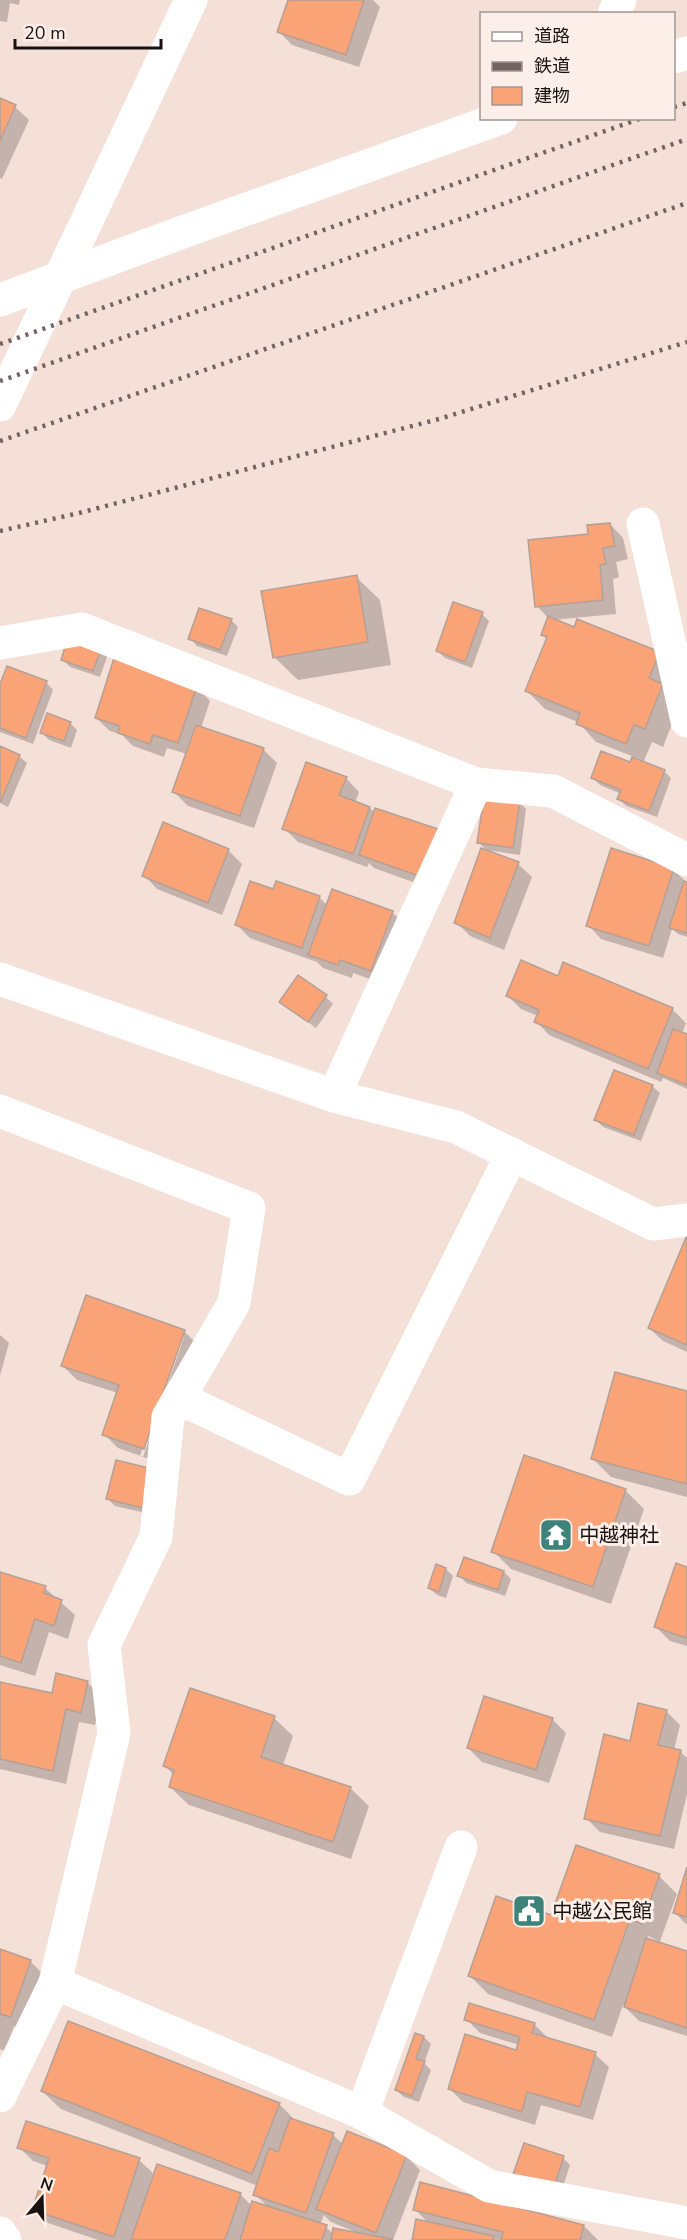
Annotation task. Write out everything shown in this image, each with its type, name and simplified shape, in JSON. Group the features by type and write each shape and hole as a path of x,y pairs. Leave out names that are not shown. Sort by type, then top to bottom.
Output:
{"street":[{"path":"0,405 191,0"},
{"path":"0,300 180,232 495,120"},
{"path":"643,524 687,721"},
{"path":"0,643 82,629 476,784 553,791 687,860"},
{"path":"334,1096 476,784"},
{"path":"0,979 334,1096 456,1127 653,1224 687,1220"},
{"path":"0,1111 249,1208 234,1303 168,1418 156,1537 104,1645 114,1733 55,1983 0,2096"},
{"path":"179,1398 350,1479 512,1154"},
{"path":"362,2113 461,1847"},
{"path":"55,1983 362,2113 489,2186 687,2223"},
{"path":"0,2234 5,2240"}],"building":[{"path":"288,0 364,0 346,55 277,32"},
{"path":"0,98 16,105 0,141"},
{"path":"610,523 615,546 603,548 606,564 600,565 603,600 535,607 528,540 588,534 587,525"},
{"path":"357,575 368,642 273,658 261,591"},
{"path":"453,602 483,612 465,662 436,651"},
{"path":"199,608 232,619 220,650 188,639"},
{"path":"548,616 574,627 577,619 660,652 649,678 663,684 645,729 634,725 626,744 576,724 580,713 525,691 547,637 541,635"},
{"path":"68,637 101,649 93,671 61,660"},
{"path":"114,658 197,686 178,743 153,735 150,744 118,733 120,726 95,718"},
{"path":"7,666 47,681 26,738 0,728 0,684"},
{"path":"47,713 71,722 64,741 40,733"},
{"path":"196,725 264,748 240,816 172,792"},
{"path":"0,746 20,755 1,801 0,800"},
{"path":"601,751 630,762 632,757 665,770 649,811 617,799 621,790 591,778"},
{"path":"306,762 347,777 339,795 370,807 353,854 282,829"},
{"path":"484,796 520,801 513,848 477,843"},
{"path":"375,808 438,829 422,877 359,855"},
{"path":"163,822 229,849 208,903 142,876"},
{"path":"481,848 519,862 490,938 454,923"},
{"path":"611,848 674,868 649,946 586,926"},
{"path":"250,881 273,889 276,881 320,896 302,948 235,925"},
{"path":"684,881 687,882 687,933 669,928"},
{"path":"332,889 393,911 371,971 340,960 338,965 308,955"},
{"path":"521,960 558,976 563,962 673,1008 648,1069 534,1022 539,1010 506,996"},
{"path":"298,975 327,995 308,1022 279,1002"},
{"path":"673,1029 687,1034 687,1085 657,1073"},
{"path":"614,1070 653,1085 634,1135 594,1120"},
{"path":"687,1235 687,1345 648,1328"},
{"path":"86,1295 185,1330 144,1449 102,1435 119,1385 61,1366"},
{"path":"615,1372 687,1391 687,1484 591,1459"},
{"path":"524,1455 626,1489 593,1587 491,1552"},
{"path":"116,1460 153,1469 143,1508 106,1499"},
{"path":"464,1557 504,1571 498,1590 457,1576"},
{"path":"676,1563 687,1567 687,1638 654,1627"},
{"path":"436,1564 446,1568 439,1592 428,1588"},
{"path":"0,1572 46,1586 44,1593 62,1600 54,1626 35,1619 21,1663 0,1656"},
{"path":"56,1673 88,1681 81,1713 66,1709 53,1771 0,1759 0,1682 52,1693"},
{"path":"190,1688 275,1716 261,1757 351,1787 333,1842 169,1787 174,1770 163,1766"},
{"path":"484,1696 553,1718 536,1770 467,1748"},
{"path":"638,1703 667,1710 658,1745 681,1750 660,1836 584,1819 604,1734 630,1741"},
{"path":"576,1845 660,1874 642,1924 630,1919 594,2020 468,1976 496,1896 551,1915"},
{"path":"687,1867 687,1917 673,1913"},
{"path":"646,1938 687,1951 687,2028 624,2007"},
{"path":"0,1949 31,1960 11,2017 0,2014"},
{"path":"469,2003 535,2023 532,2033 596,2052 580,2107 527,2092 522,2112 448,2089 465,2034 516,2050 520,2037 464,2020"},
{"path":"68,2021 280,2103 252,2174 41,2091"},
{"path":"415,2033 424,2036 416,2059 425,2061 412,2096 395,2090"},
{"path":"290,2118 334,2133 306,2213 253,2195 269,2148 278,2152"},
{"path":"26,2121 140,2158 114,2237 32,2210 49,2158 17,2148"},
{"path":"347,2131 407,2155 376,2233 316,2209"},
{"path":"524,2143 564,2156 553,2190 512,2177"},
{"path":"157,2164 241,2193 225,2240 131,2240"},
{"path":"420,2182 584,2225 580,2240 501,2240 503,2232 413,2210"},
{"path":"252,2201 327,2225 322,2240 240,2240"},
{"path":"416,2219 494,2236 493,2240 412,2240"},
{"path":"333,2228 392,2239 331,2240"}],"railway":[{"path":"675,107 687,103"},
{"path":"0,344 636,120"},
{"path":"0,381 687,139"},
{"path":"0,441 687,203"},
{"path":"0,531 79,513 439,419 687,342"}],"place":[{"name":"中越神社","path":"556,1535"},
{"name":"中越公民館","path":"529,1911"}]}
